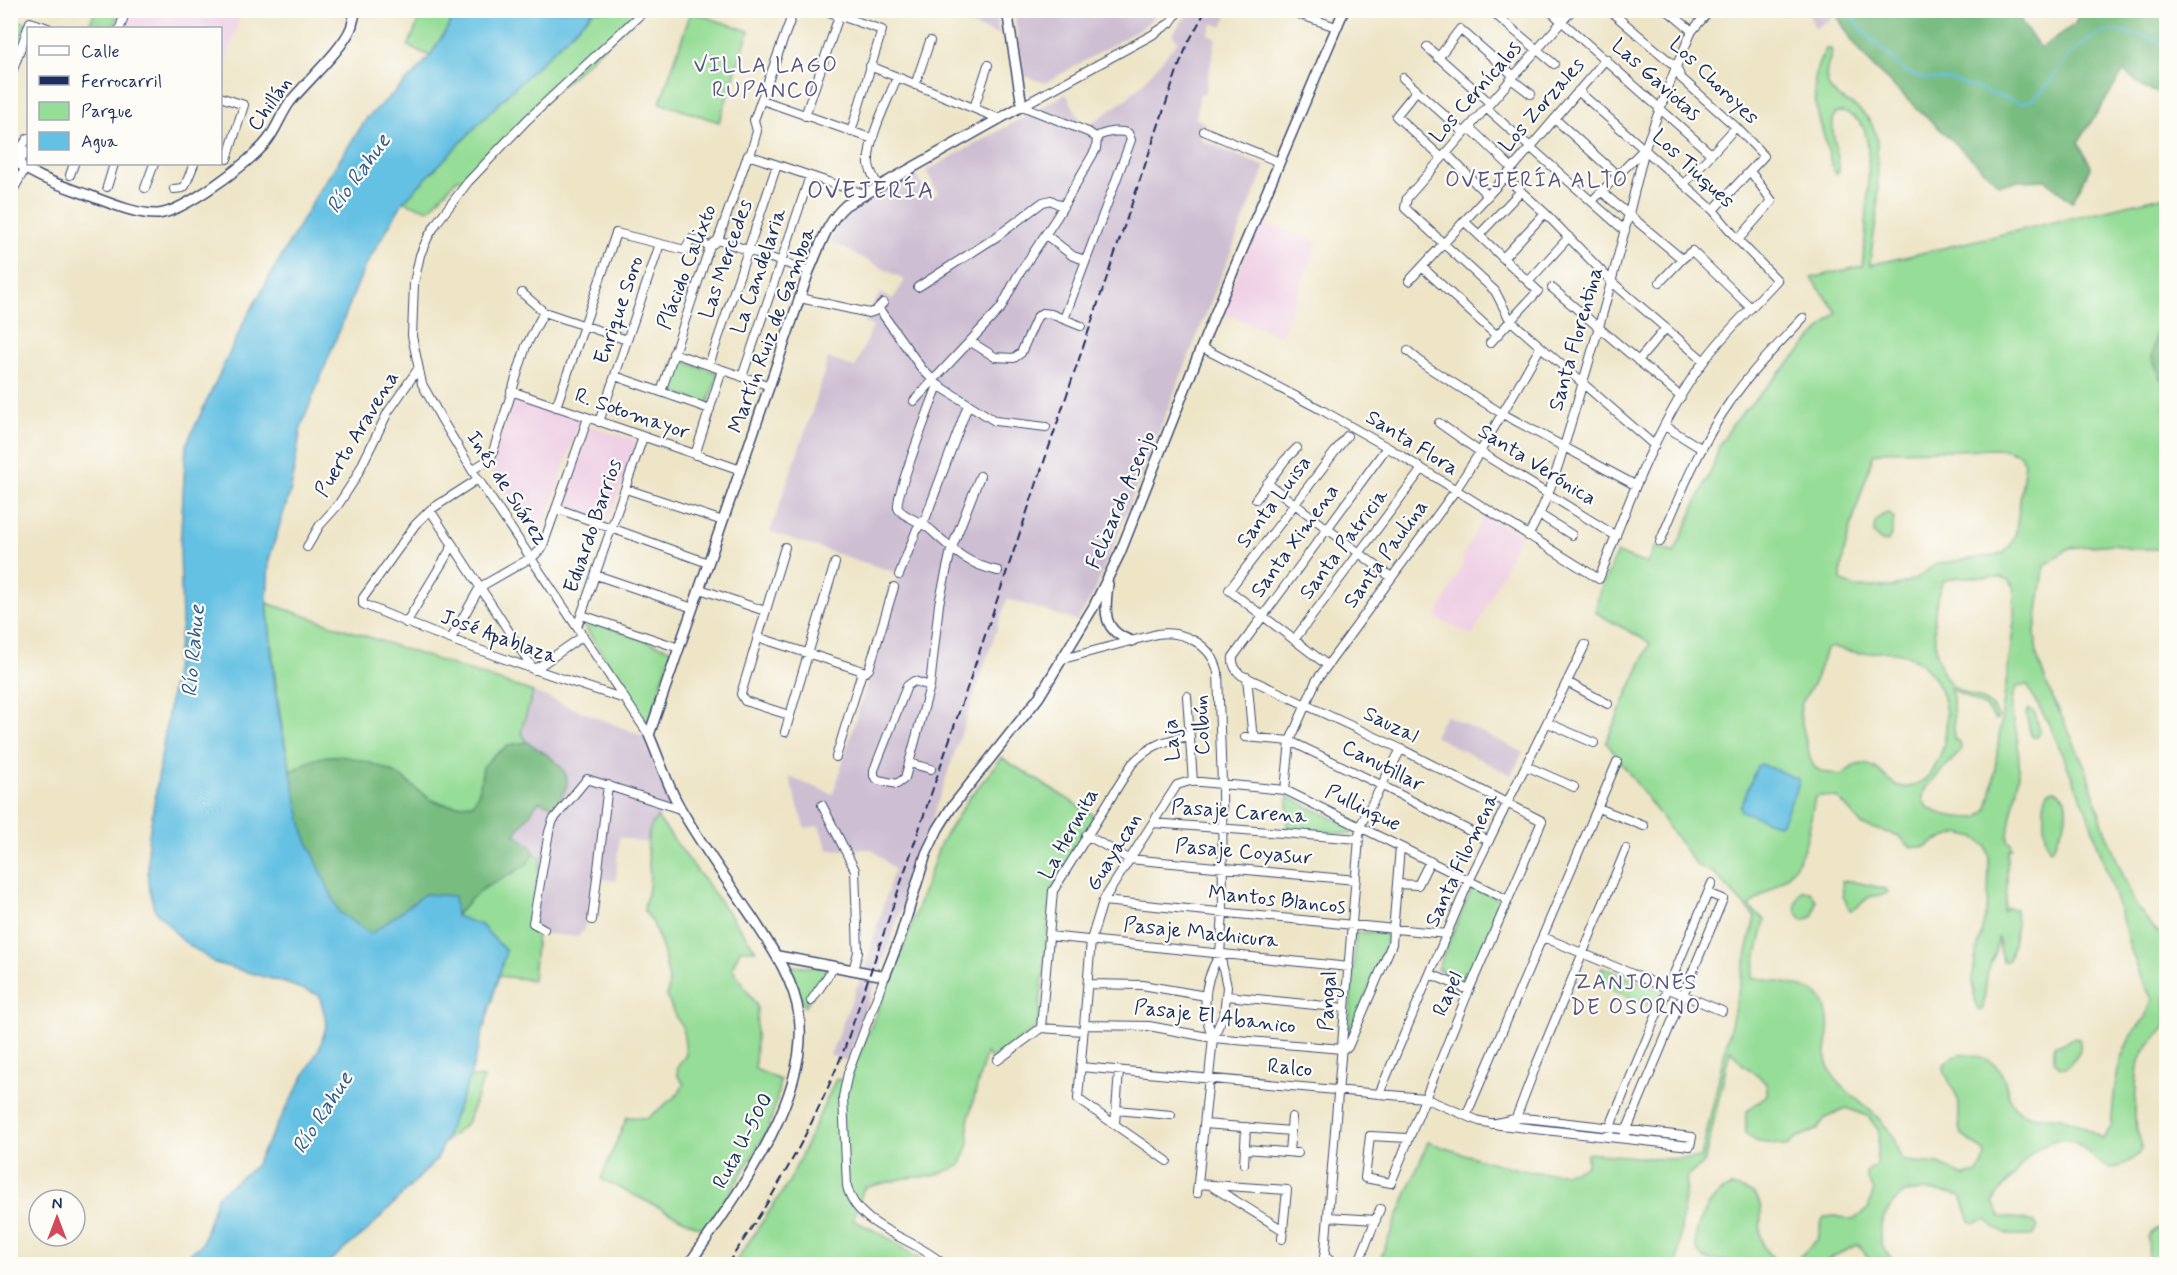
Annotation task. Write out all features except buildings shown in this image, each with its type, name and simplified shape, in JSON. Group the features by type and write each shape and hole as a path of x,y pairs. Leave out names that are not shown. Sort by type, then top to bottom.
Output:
{"street":[{"path":"120,27 126,10"},
{"name":"Chillán","path":"17,162 46,180 105,201 147,214 173,211 229,176 268,140 288,105 343,41 351,29 356,10"},
{"name":"Inés de Suárez","path":"645,10 527,120 468,182 428,237 420,255 414,284 412,336 422,384 442,420 472,470 649,735 680,809 777,957"},
{"name":"Plácido Calixto","path":"661,392 710,246 718,240 749,155 757,131 754,120 794,10"},
{"path":"823,10 882,30 850,132"},
{"path":"1006,10 1022,106 1053,120 1083,129 1096,137"},
{"name":"Martín Ruiz de Gamboa","path":"649,735 809,271 837,213 878,186 1152,35 1170,23 1179,10"},
{"path":"1287,10 1336,27"},
{"name":"Felizardo Asenjo","path":"885,976 900,938 926,854 938,829 951,808 1039,697 1109,576 1133,524 1201,347 1344,10"},
{"path":"1490,10 1554,64"},
{"name":"Las Gaviotas","path":"1549,10 1711,154"},
{"name":"Los Cernícalos","path":"1444,245 1407,211 1405,205 1407,198 1572,10"},
{"name":"Los Choroyes","path":"1609,10 1676,67 1681,78 1736,127 1764,156 1750,171"},
{"path":"1667,10 1692,32"},
{"name":"Santa Florentina","path":"1528,536 1549,495 1612,282 1645,148 1692,32 1710,10"},
{"path":"805,116 839,16"},
{"path":"28,27 30,22 45,27"},
{"path":"1438,58 1460,29 1531,94"},
{"path":"10,78 27,30"},
{"path":"915,85 930,41"},
{"path":"1427,47 1530,147 1625,231"},
{"name":"Los Zorzales","path":"1409,281 1505,177 1605,59"},
{"path":"974,108 988,65"},
{"path":"870,66 1000,119"},
{"path":"878,186 870,166 873,139 897,77"},
{"path":"1403,78 1512,168"},
{"path":"1417,90 1396,116 1488,195"},
{"name":"Los Tiuques","path":"1578,91 1713,210 1777,280 1751,308"},
{"path":"222,98 244,105 227,159"},
{"path":"762,100 873,139"},
{"path":"1555,119 1617,175"},
{"path":"1684,184 1736,127"},
{"path":"1064,319 1131,140 1128,133 1122,131 1104,133 1096,137"},
{"path":"1204,131 1279,162"},
{"path":"914,401 935,383 1001,308 1017,277 1046,235 1096,148 1096,137"},
{"path":"10,196 22,174 17,162 27,141"},
{"path":"1592,201 1645,148"},
{"path":"749,155 864,194"},
{"path":"70,175 74,165"},
{"path":"107,187 114,165"},
{"path":"145,188 154,165"},
{"path":"174,189 181,189 185,186 194,165"},
{"name":"Las Mercedes","path":"709,365 777,165"},
{"path":"1713,210 1750,171 1772,201 1738,240"},
{"name":"La Candelaria","path":"742,377 810,176"},
{"path":"1505,177 1545,213 1612,282 1704,361"},
{"path":"1479,235 1521,191"},
{"path":"1602,192 1682,259"},
{"path":"918,287 996,237 1043,202 1051,200 1063,207"},
{"path":"1503,258 1545,213"},
{"path":"1465,222 1538,291 1490,343"},
{"path":"556,407 616,233 685,250 690,239 705,244"},
{"path":"1046,235 1073,256 1085,260"},
{"path":"1528,282 1569,237"},
{"path":"718,240 809,271"},
{"name":"Enrique Soro","path":"599,422 660,244"},
{"path":"1444,245 1495,291 1510,321 1655,446"},
{"path":"1616,536 1635,485 1680,397 1704,361 1751,308 1692,251 1660,282"},
{"path":"1422,267 1497,336"},
{"path":"1552,288 1680,397"},
{"path":"522,293 544,312 627,340"},
{"path":"800,298 868,313 881,306 935,383 999,422 1047,427"},
{"path":"472,470 492,455 526,346 544,312"},
{"path":"971,342 992,356 1014,358 1021,353 1040,314 1046,312 1080,327"},
{"path":"1660,542 1716,423 1754,370 1803,318"},
{"path":"1638,361 1666,328"},
{"name":"Santa Flora","path":"1201,347 1387,447 1599,579 1616,536"},
{"name":"Santa Paulina","path":"1285,790 1290,741 1316,681 1455,490 1480,452 1540,348"},
{"path":"1408,351 1426,366 1501,413 1635,485"},
{"path":"673,353 770,386"},
{"name":"Puerto Aravena","path":"307,547 320,525 338,505 355,479 388,412 418,369"},
{"path":"695,455 722,370"},
{"path":"615,376 710,409"},
{"path":"935,383 897,503 902,513 922,522 951,550 974,563 998,571"},
{"name":"R. Sotomayor","path":"511,391 741,470"},
{"path":"899,575 922,522 926,518 968,405"},
{"path":"451,639 480,587 530,558 544,545 588,418"},
{"name":"Santa Verónica","path":"1439,423 1480,452 1616,536"},
{"path":"1665,426 1702,449"},
{"name":"Santa Luisa","path":"1263,616 1229,590 1347,436"},
{"name":"Eduardo Barrios","path":"577,627 643,437"},
{"name":"Santa Ximena","path":"1247,677 1236,670 1233,657 1387,447"},
{"path":"1256,499 1285,460 1297,448"},
{"name":"Santa Patricia","path":"1294,640 1422,469"},
{"path":"930,686 914,681 907,686 874,770 874,776 878,780 899,784 904,780 930,686 939,604 951,550 980,476"},
{"path":"478,479 430,510 534,670 583,636"},
{"path":"1267,483 1391,577"},
{"path":"626,489 723,521"},
{"path":"556,508 708,563"},
{"name":"José Apablaza","path":"430,510 415,525 377,578 363,598 363,604 534,670 625,699"},
{"path":"1540,515 1572,536"},
{"path":"406,622 453,545"},
{"path":"784,547 741,694 745,701 789,715"},
{"path":"784,732 835,563"},
{"path":"596,575 693,608"},
{"path":"1109,576 1107,619 1115,632 1132,641"},
{"path":"757,637 862,672 869,669 894,587"},
{"path":"700,589 765,611"},
{"path":"582,615 679,648"},
{"path":"1263,616 1327,665"},
{"name":"Colbún","path":"1063,659 1157,634 1177,634 1195,641 1214,659 1218,672 1222,784 1223,913 1220,954 1225,970 1227,996 1221,1023 1213,1038"},
{"name":"Santa Filomena","path":"1378,1094 1469,881 1585,645"},
{"path":"836,757 862,672"},
{"path":"1247,677 1252,730 1256,737"},
{"name":"Sauzal","path":"1247,677 1401,749 1542,821"},
{"path":"1567,682 1608,704"},
{"name":"Laja","path":"1187,696 1193,782"},
{"path":"1548,723 1594,743"},
{"name":"La Hermita","path":"1041,1028 1053,891 1126,773 1144,751 1155,744 1189,736"},
{"name":"Canutillar","path":"1245,737 1290,741 1489,841"},
{"name":"Pangal","path":"1324,1260 1360,826 1401,749"},
{"path":"1466,1116 1617,762"},
{"path":"909,763 931,769"},
{"path":"1526,766 1574,787"},
{"path":"544,929 533,923 549,832 553,820 587,779 680,809"},
{"name":"Guayacan","path":"1115,1124 1078,1098 1091,940 1104,901 1174,788 1183,782 1193,782"},
{"name":"Pullinque","path":"1193,782 1285,790 1508,900"},
{"path":"592,920 608,785"},
{"path":"822,806 855,870 858,952 853,970"},
{"path":"1598,808 1644,825"},
{"name":"Rapel","path":"1408,1138 1370,1136 1365,1178 1391,1183 1469,990 1542,821"},
{"name":"Pasaje Carena","path":"1153,823 1359,839"},
{"path":"1086,835 1129,859"},
{"path":"1342,1049 1348,1047 1353,1037 1392,944 1400,847"},
{"path":"1514,1123 1626,849"},
{"name":"Pasaje Coyasur","path":"1129,859 1356,880"},
{"path":"1397,884 1418,885 1430,861"},
{"path":"1608,1137 1712,883"},
{"path":"1624,1139 1723,899 1708,893"},
{"name":"Mantos Blancos","path":"1104,901 1447,934"},
{"name":"Pasaje Machicura","path":"1049,936 1349,967"},
{"path":"1543,937 1722,1011"},
{"name":"Colbún","path":"1210,1185 1197,1189 1213,1038 1206,1014 1206,996 1212,969 1220,954"},
{"path":"777,957 885,976 844,1089 847,1186 855,1206 869,1219 943,1264"},
{"name":"Ruta U-500","path":"689,1264 763,1151 776,1127 788,1095 797,1059 800,1023 795,995 777,957"},
{"path":"811,1001 834,967"},
{"path":"1430,974 1469,990"},
{"path":"1088,984 1142,985 1206,996"},
{"path":"1227,996 1345,1008"},
{"path":"1657,1013 1672,1019"},
{"name":"Pasaje El Abanico","path":"1084,1028 1149,1026 1213,1038 1342,1049"},
{"path":"999,1060 1041,1028 1084,1028"},
{"name":"Ralco","path":"1081,1067 1424,1098 1466,1116 1492,1124 1534,1119 1692,1137 1690,1146 1514,1123"},
{"path":"1119,1071 1115,1124 1167,1161"},
{"path":"1116,1110 1171,1115"},
{"path":"1289,1152 1292,1117"},
{"path":"1205,1124 1291,1131"},
{"path":"1244,1164 1246,1127"},
{"path":"1245,1149 1298,1153"},
{"path":"1210,1185 1287,1190 1282,1239"},
{"path":"1210,1185 1283,1230"},
{"path":"1358,1264 1380,1209"},
{"path":"1328,1217 1376,1220"},
{"path":"1324,1260 1335,1264"}],"shaded area":[{"path":"1014,10 1162,11 1140,29 1045,83 1024,76"},
{"path":"129,11 242,11 222,76 222,27 123,27"},
{"path":"929,11 996,11 999,35"},
{"path":"1191,11 1229,11 1222,27 1213,23 1208,34 1216,38 1205,94 1200,93 1196,119 1205,123 1200,140 1265,167 1093,595 1077,621 1007,599 847,1061 830,1055 866,964 894,869 872,849 828,850 819,826 805,828 789,777 833,794 900,574 770,532 816,400 828,358 855,368 873,326 864,323 868,312 880,293 893,299 905,280 830,241 837,227 851,210 916,174 930,198 938,193 926,171 1066,94 1085,128 1125,100 1142,84 1178,41 1172,34"},
{"path":"1807,11 1839,11 1840,14 1815,28"},
{"path":"1259,221 1317,243 1281,336 1222,313"},
{"path":"515,397 580,419 540,537 532,539 490,468"},
{"path":"591,426 637,441 608,522 563,506"},
{"path":"1484,515 1520,535 1473,636 1436,618"},
{"path":"533,692 643,736 672,804 651,824 646,843 619,837 616,881 594,878 584,930 578,937 537,933 530,925 541,859 530,845 515,835 561,769 552,759 527,742 521,732"},
{"path":"1445,715 1523,752 1511,775 1434,736"}],"green space":[{"path":"95,11 120,11 113,27 88,27"},
{"path":"423,11 458,11 430,56 408,46"},
{"path":"594,11 643,11 522,122 465,179 457,179 429,210 403,202 499,103"},
{"path":"1834,11 2019,11 2022,24 2041,48 2075,24 2080,11 2166,11 2166,96 2144,88 2124,71 2078,142 2091,166 2072,202 2046,180 1999,184 1875,69 1855,45"},
{"path":"691,12 749,31 719,122 660,103"},
{"path":"10,18 26,23 19,42 11,39"},
{"path":"1826,49 1831,49 1827,82 1831,90 1866,116 1876,134 1878,199 1870,265 2166,196 2166,549 2130,549 2114,544 2069,548 2046,565 2035,632 2037,656 2047,685 2086,769 2104,828 2135,904 2153,928 2166,935 2166,1027 2142,1054 2137,1072 2135,1121 2141,1144 2140,1151 2136,1157 2112,1168 2103,1165 2078,1144 2069,1140 2052,1141 2036,1150 2022,1164 1993,1203 2001,1217 2023,1219 2035,1223 2038,1227 2034,1235 2008,1234 1986,1220 1975,1223 1970,1221 1961,1196 1919,1190 1905,1193 1898,1198 1881,1224 1882,1246 1900,1264 1871,1264 1859,1244 1823,1264 1792,1264 1818,1239 1822,1220 1825,1217 1835,1216 1853,1220 1868,1209 1874,1190 1867,1179 1866,1172 1876,1165 1879,1131 1868,1116 1846,1108 1825,1118 1817,1130 1796,1138 1789,1145 1755,1141 1746,1133 1746,1112 1767,1095 1767,1085 1757,1074 1743,1065 1730,1050 1704,1163 1687,1176 1677,1264 1378,1264 1428,1142 1509,1167 1554,1173 1573,1171 1587,1165 1587,1153 1662,1159 1701,1158 1755,917 1714,873 1697,866 1606,742 1650,643 1595,612 1599,593 1617,553 1647,564 1655,546 1674,553 1714,464 1719,446 1734,422 1837,312 1811,278 1862,266 1868,186 1866,135 1862,126 1852,116 1843,112 1835,114 1833,135 1839,171 1836,174 1816,107 1816,72","holes":["2004,449 2019,454 2025,462 2016,532 2010,546 2003,554 1936,564 1917,578 1894,587 1856,587 1842,582 1841,572 1847,540 1873,455 1883,451","1959,577 2001,577 2010,580 2014,589 2014,622 1993,784 1987,809 1978,818 1939,813 1930,809 1923,796 1927,786 1961,751 1960,742 1954,739 1953,697 1950,688 1984,706 1996,720 1999,717 1988,703 1951,684 1939,663 1935,619 1936,605 1943,581","1833,647 1860,653 1886,651 1901,653 1925,667 1933,677 1944,702 1946,729 1940,756 1934,769 1925,779 1913,786 1904,787 1866,765 1855,766 1842,775 1822,772 1814,767 1800,715 1801,705 1816,679 1826,649","2027,685 2052,730 2087,812 2129,944 2142,980 2152,999 2146,1017 2131,1035 2120,1061 2111,1127 2103,1139 2081,1125 2066,1119 2032,1116 2021,1112 2012,1104 2000,1071 1988,1060 1973,1055 1950,1059 1944,1065 1944,1070 1958,1100 1961,1133 1981,1149 1985,1157 1978,1173 1964,1176 1939,1164 1904,1161 1898,1153 1893,1136 1882,1122 1838,1082 1827,1062 1828,1019 1824,1003 1818,995 1805,988 1752,977 1765,920 1749,907 1784,879 1795,866 1807,838 1815,797 1838,798 1862,825 1899,836 1910,847 1925,847 1960,833 1974,837 1986,846 1989,856 1988,904 1972,981 1976,1005 1979,1011 1983,1009 1987,975 1996,953 1998,937 2003,961 2007,961 2010,958 2017,924 2016,909 2008,908 2004,912 2008,850 2012,848 2011,842 2008,841 2008,833 2019,773 2017,737 2012,708 2017,687"]},
{"path":"2166,296 2166,390 2152,358 2159,316"},
{"path":"675,359 718,373 708,404 665,390"},
{"path":"1888,513 1894,518 1892,533 1887,542 1879,540 1874,534 1874,526 1881,516"},
{"path":"267,603 533,692 521,732 527,742 510,745 483,767 479,792 473,804 452,806 432,800 399,776 299,766 291,772 279,709"},
{"path":"584,619 672,650 648,725 583,624"},
{"path":"2029,709 2035,713 2040,731 2037,737 2033,737 2030,733 2026,713"},
{"path":"527,742 559,765 564,771 567,784 555,807 539,801 515,834 530,845 534,852 528,863 484,888 450,921 371,941 334,916 298,835 285,776 316,759 327,756 345,757 364,761 390,771 423,795 442,804 473,804 479,792 483,767 494,755 510,745"},
{"path":"1002,758 1095,816 1052,889 1038,1027 992,1059 986,1053 968,1121 969,1144 960,1166 933,1176 905,1178 864,1188 853,1220 883,1235 926,1264 734,1264 789,1182 836,1079 848,1082 902,951 941,842 969,798"},
{"path":"2055,790 2062,795 2067,809 2063,825 2050,850 2046,838 2044,811 2046,796 2049,791"},
{"path":"1288,797 1353,828 1352,834 1287,829"},
{"path":"657,817 756,950 740,950 732,968 757,1006 755,1069 780,1080 768,1130 710,1226 705,1230 601,1179 627,1117 648,1118 678,1094 684,1084 677,1075 678,1065 686,1055 683,1027 675,1016 667,997 669,981 663,950 652,921 644,911 650,878 649,833"},
{"path":"534,852 541,858 530,925 537,933 533,980 499,976 505,951 456,916 475,895 518,870"},
{"path":"1842,881 1886,889 1888,892 1870,897 1858,907 1850,910 1843,896"},
{"path":"1473,887 1505,902 1469,982 1437,969"},
{"path":"1801,891 1810,891 1816,900 1813,917 1803,920 1797,914 1796,906"},
{"path":"1356,932 1387,934 1386,945 1348,1040"},
{"path":"787,966 827,968 805,1007"},
{"path":"1602,967 1660,990 1655,1008 1596,983"},
{"path":"2074,1038 2079,1039 2078,1055 2066,1067 2060,1067 2054,1060 2054,1046"},
{"path":"470,1077 484,1078 467,1123 443,1144"},
{"path":"1731,1187 1749,1191 1758,1199 1761,1209 1760,1233 1763,1245 1771,1256 1788,1264 1762,1266 1733,1264 1723,1260 1707,1260 1698,1252 1697,1231 1701,1219 1715,1198"},
{"path":"2166,1224 2166,1264 2149,1264 2148,1237 2154,1230"}],"water":[{"name":"Río Rahue","path":"458,11 594,11 499,103 403,202 364,268 301,427 291,489 269,559 267,603 275,688 282,732 304,833 339,912 371,934 425,894 454,896 456,916 481,925 506,951 470,1077 437,1159 367,1231 326,1264 177,1264 202,1244 217,1196 254,1167 320,1047 327,1023 319,995 215,963 182,940 154,909 148,882 148,842 182,624 180,547 186,445 245,320 316,196 367,118 430,56"},
{"path":"1761,764 1798,779 1799,783 1782,823 1778,825 1741,811 1740,808 1757,766"}],"waterway":[{"path":"1846,10 1868,36 1906,72 1926,79 1949,79 2023,104 2041,92 2071,53 2104,32 2123,32 2154,39 2166,45"}],"railway":[{"path":"727,1264 777,1186 807,1132 845,1047 1177,71 1188,43 1206,10"}],"district":[{"name":"VILLA LAGO RUPANCO","path":"766,78"},
{"name":"OVEJERÍA ALTO","path":"1537,181"},
{"name":"OVEJERÍA","path":"871,191"},
{"name":"ZANJONES DE OSORNO","path":"1636,996"}]}
